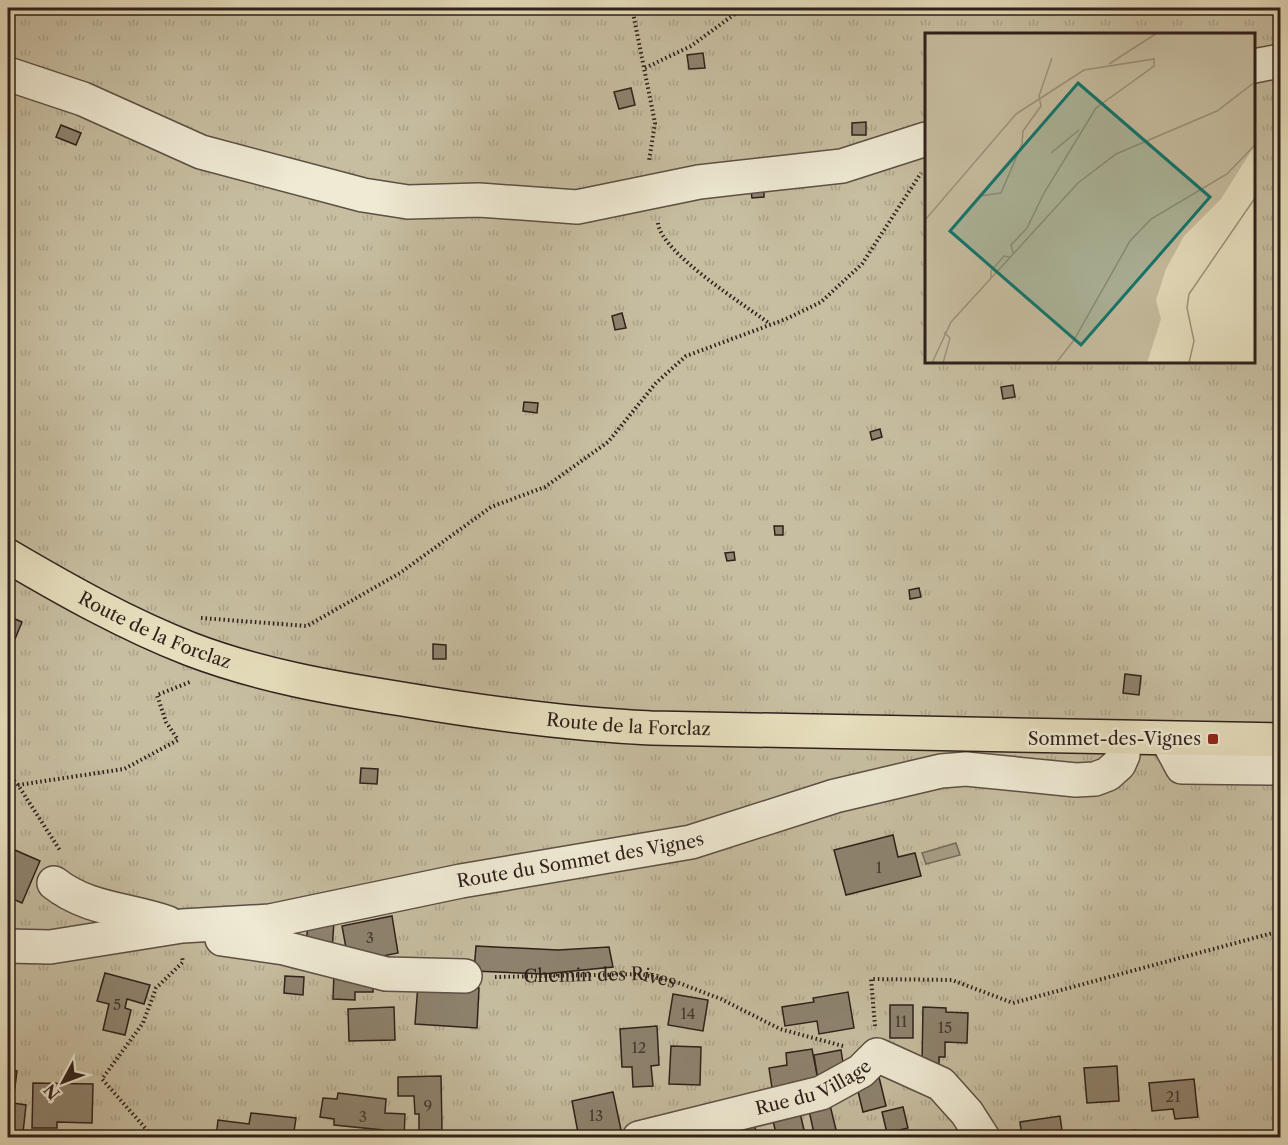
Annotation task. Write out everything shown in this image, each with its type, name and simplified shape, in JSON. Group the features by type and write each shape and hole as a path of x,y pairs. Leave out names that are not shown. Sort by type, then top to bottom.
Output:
{"main road":[{"name":"Route de la Forclaz","path":"8,556 121,618 222,660 332,687 451,708 578,724 640,728 1281,740"}],"street":[{"path":"1255,66 1281,61"},
{"path":"8,74 93,103 187,147 246,165 378,198 423,203 479,200 565,207 603,203 656,176 708,181 842,166 925,140"},
{"name":"Route du Sommet des Vignes","path":"8,946 50,947 177,927 270,921 461,881 691,842 846,793 940,771 966,769 1076,780 1095,779 1108,774 1119,764 1123,755 1124,738"},
{"path":"1167,739 1182,767 1281,768"},
{"path":"54,883 71,896 85,902 150,917 177,927 192,937 284,948 386,974 465,976"},
{"path":"877,1055 941,1084 967,1113 983,1137"},
{"name":"Rue du Village","path":"639,1137 821,1093 861,1071 877,1055"}],"path":[{"path":"633,8 655,123 647,161 656,176 659,232 681,258 771,324"},
{"path":"645,68 691,46 743,8"},
{"path":"193,616 222,621 307,626 400,573 491,507 545,487 608,442 656,384 686,356 771,324 821,302 861,264 925,169"},
{"path":"8,774 18,785 124,769 178,741 166,722 157,695 182,687 197,677"},
{"path":"154,1137 102,1079 143,1023 156,988 183,962 177,927"},
{"path":"877,1055 872,979 952,980 1012,1003 1281,931"},
{"name":"Chemin des Rives","path":"465,976 518,978 640,974 679,983 721,999 780,1029 877,1055"}],"green space":[{"path":"8,8 1280,8 1280,1137 8,1137"}],"shaded area":[{"path":"956,843 960,855 926,864 922,853"}],"building":[{"path":"703,53 705,68 689,69 687,55"},
{"path":"631,88 635,105 619,109 614,92"},
{"path":"866,122 866,135 852,135 852,123"},
{"path":"61,125 81,133 76,145 56,137"},
{"path":"764,183 764,197 752,198 750,184"},
{"path":"622,313 626,328 615,330 612,316"},
{"path":"1013,385 1015,397 1003,399 1001,387"},
{"path":"524,402 538,403 537,413 523,411"},
{"path":"880,429 882,437 872,440 870,432"},
{"path":"774,526 783,526 783,535 775,535"},
{"path":"734,552 735,560 727,561 725,553"},
{"path":"919,588 921,597 910,599 909,590"},
{"path":"8,616 22,622 15,639 8,636"},
{"path":"433,644 446,645 446,659 433,659"},
{"path":"1125,674 1141,676 1139,695 1123,693"},
{"path":"361,768 378,769 377,784 360,783"},
{"path":"893,835 898,857 915,853 921,876 846,895 834,850"},
{"path":"8,847 40,861 22,903 8,897"},
{"path":"392,916 398,953 373,958 346,948 342,926"},
{"path":"308,921 334,922 332,950 306,948"},
{"path":"476,946 558,950 609,947 613,967 543,974 474,971"},
{"path":"334,972 373,974 373,992 355,992 355,1000 333,999"},
{"path":"105,973 150,985 144,1004 127,999 125,1008 131,1010 125,1035 103,1030 109,1004 97,1001"},
{"path":"285,976 304,977 303,995 284,993"},
{"path":"418,984 479,988 477,1028 415,1024"},
{"path":"848,992 854,1028 819,1034 817,1021 785,1026 782,1007 814,1002 813,998"},
{"path":"673,994 708,1000 703,1031 668,1025"},
{"path":"890,1005 913,1005 913,1038 890,1038"},
{"path":"394,1007 395,1040 349,1041 348,1009"},
{"path":"923,1007 946,1008 946,1012 968,1013 967,1043 945,1042 945,1057 939,1057 939,1066 922,1066"},
{"path":"657,1026 659,1065 651,1066 653,1086 633,1087 632,1067 622,1067 620,1029"},
{"path":"671,1046 701,1047 700,1085 669,1084"},
{"path":"812,1049 818,1080 772,1088 769,1068 787,1065 786,1053"},
{"path":"841,1050 845,1076 818,1080 814,1055"},
{"path":"1117,1066 1119,1101 1087,1103 1084,1068"},
{"path":"8,1070 17,1071 13,1103 26,1105 23,1133 8,1131"},
{"path":"878,1073 886,1106 863,1112 855,1079"},
{"path":"441,1076 442,1130 419,1130 419,1114 415,1114 414,1096 398,1096 398,1077"},
{"path":"1194,1079 1198,1117 1175,1119 1173,1109 1152,1111 1149,1083"},
{"path":"33,1083 93,1084 92,1123 57,1122 57,1128 32,1128"},
{"path":"613,1092 621,1130 579,1138 572,1101"},
{"path":"338,1093 386,1099 385,1113 405,1114 404,1138 382,1138 383,1130 334,1125 334,1119 320,1117 323,1098 337,1099"},
{"path":"829,1101 838,1138 815,1138 808,1106"},
{"path":"798,1105 806,1138 777,1138 771,1112"},
{"path":"903,1107 908,1128 887,1133 882,1112"},
{"path":"251,1113 296,1118 293,1138 216,1138 218,1120 249,1124"},
{"path":"1060,1116 1063,1138 1022,1138 1020,1122"},
{"path":"753,1121 758,1138 715,1138 714,1132"},
{"path":"1136,1130 1137,1138 1100,1138 1100,1135"}],"place":[{"name":"Sommet-des-Vignes","path":"1213,739"}]}
